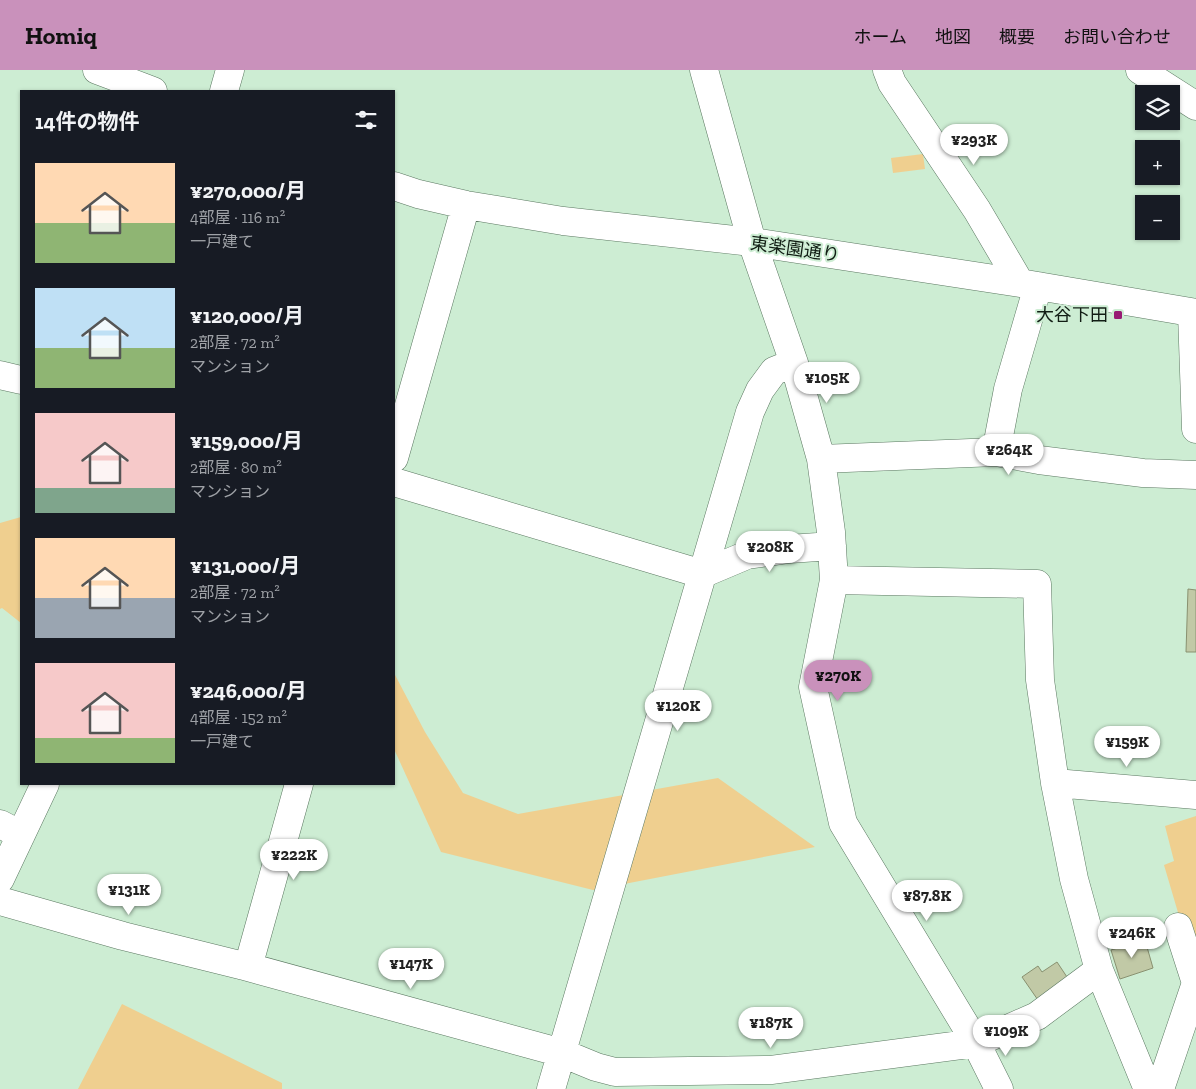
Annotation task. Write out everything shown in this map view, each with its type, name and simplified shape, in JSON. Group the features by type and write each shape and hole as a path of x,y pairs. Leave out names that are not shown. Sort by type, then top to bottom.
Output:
{"street":[{"path":"97,70 149,90"},
{"path":"224,90 230,70"},
{"path":"704,70 752,242 794,363 821,459 832,546 834,580 814,686 842,823 976,1043 999,1089"},
{"path":"887,70 892,83 1029,284 996,452"},
{"path":"1140,70 1193,98"},
{"name":"東楽園通り","path":"395,186 418,194 466,205 563,221 752,242 1029,284 1194,313"},
{"path":"395,454 466,205"},
{"path":"1194,313 1196,429"},
{"path":"551,1089 750,412 760,390 774,371 794,363"},
{"path":"0,375 20,380"},
{"path":"821,459 996,452 1039,460 1143,473 1196,475"},
{"path":"395,482 702,574 747,555 789,549 832,546"},
{"path":"834,580 1038,584 1040,680 1055,784 1074,880 1099,970 1147,1087 1150,1089"},
{"path":"1055,784 1196,795"},
{"path":"0,879 10,830 44,785"},
{"path":"248,967 299,785"},
{"path":"0,900 123,936 248,967 562,1053 596,1067 615,1072 771,1080 976,1043 1037,1016 1099,970"},
{"path":"1160,1089 1196,983 1178,927"}],"shaded area":[{"path":"923,154 925,169 893,173 891,158"},
{"path":"20,517 20,622 2,608 0,609 0,523"},
{"path":"395,675 425,732 463,793 518,814 718,778 815,847 593,890 441,852 395,751"},
{"path":"1196,816 1196,938 1187,943 1164,865 1174,861 1165,826"},
{"path":"122,1004 282,1083 282,1089 78,1089"}],"building":[{"path":"1188,589 1196,590 1196,652 1186,652"},
{"path":"1145,940 1153,968 1120,979 1111,950"},
{"path":"1057,962 1071,983 1040,1003 1022,977 1038,966 1042,972"}],"place":[{"name":"大谷下田","path":"1118,315"}]}
